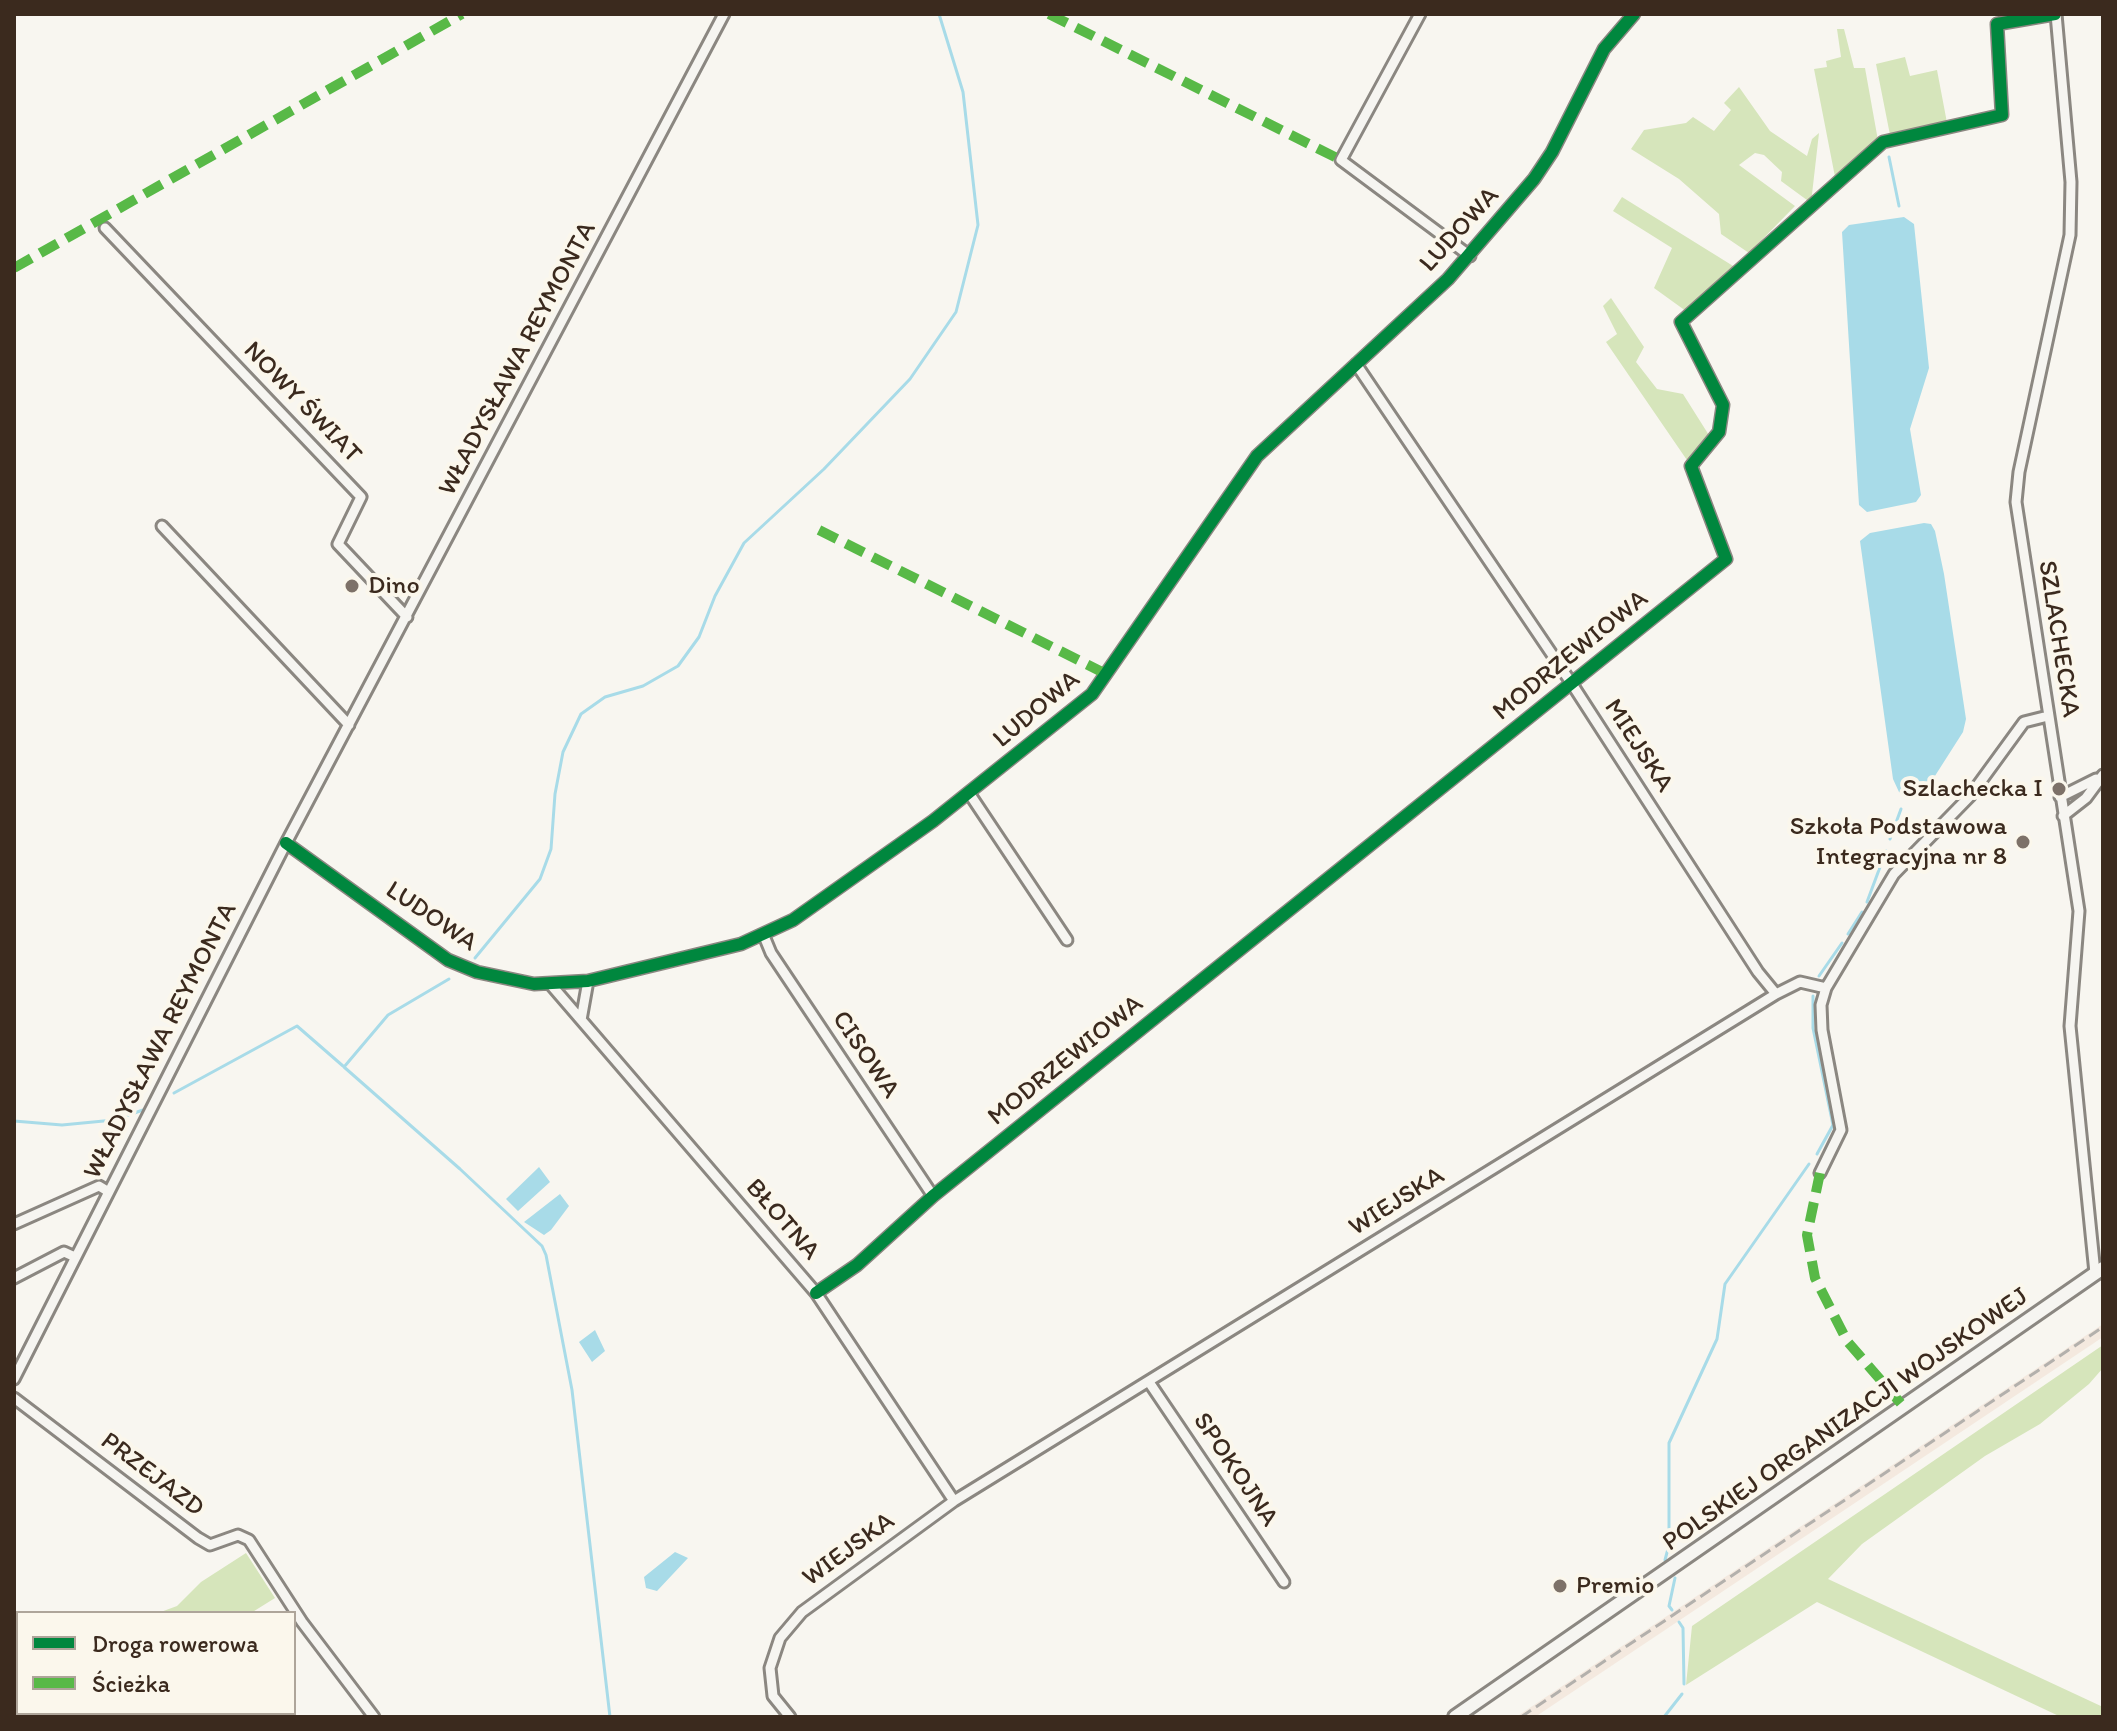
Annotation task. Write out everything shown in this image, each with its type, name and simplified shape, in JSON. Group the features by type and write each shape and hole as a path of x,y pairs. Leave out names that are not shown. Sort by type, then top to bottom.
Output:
{"main road":[{"name":"POLSKIEJ ORGANIZACJI WOJSKOWEJ","path":"1455,1717 2099,1270"}],"street":[{"name":"WŁADYSŁAWA REYMONTA","path":"14,1379 18,1362 109,1192 286,843 724,14"},
{"path":"1420,14 1341,160 1470,256"},
{"name":"LUDOWA","path":"286,843 448,960 477,972 552,986 588,981 764,936 811,909 969,793 1092,694 1241,476 1276,435 1470,256 1534,179 1552,152 1604,49 1634,14"},
{"name":"MODRZEWIOWA","path":"816,1293 857,1265 933,1196 1726,559 1691,466 1719,432 1723,405 1681,322 1883,142 2002,115 1997,24 2056,14"},
{"name":"SZLACHECKA","path":"2056,14 2071,182 2070,235 2016,502 2079,911 2070,1026 2099,1270"},
{"name":"NOWY ŚWIAT","path":"105,228 361,497 338,544 407,617"},
{"name":"MIEJSKA","path":"1356,364 1572,684 1749,959 1776,994"},
{"path":"162,526 349,725"},
{"path":"1820,1173 1841,1130 1821,1015 1826,988 1894,874 1970,796 2024,722 2048,716"},
{"path":"2060,797 2103,775"},
{"path":"2063,816 2086,798 2103,775"},
{"path":"969,793 1067,940"},
{"name":"CISOWA","path":"764,936 771,953 933,1196"},
{"path":"581,1020 588,981"},
{"name":"WIEJSKA","path":"790,1717 773,1696 770,1668 780,1638 802,1612 954,1501 1776,994 1800,982 1826,988"},
{"name":"BŁOTNA","path":"552,986 816,1293 954,1501"},
{"path":"14,1224 99,1186 109,1192"},
{"path":"14,1278 64,1252 75,1257"},
{"name":"SPOKOJNA","path":"1149,1382 1284,1582"},
{"name":"PRZEJAZD","path":"14,1398 198,1538 210,1545 238,1535 249,1540 295,1611"},
{"name":"PRZEJAZD","path":"296,1613 374,1717"}],"shaded area":[{"path":"2103,1324 2103,1337 1535,1717 1516,1717"}],"green space":[{"path":"1837,29 1844,29 1854,68 1865,68 1879,146 1836,182 1814,69 1827,67 1826,61 1841,57"},
{"path":"1905,57 1910,76 1937,70 1948,128 1891,140 1876,64"},
{"path":"1739,87 1770,131 1807,156 1812,139 1819,133 1811,203 1781,181 1782,172 1764,155 1755,153 1739,165 1795,206 1749,253 1721,234 1719,214 1679,179 1631,149 1644,130 1686,123 1693,117 1714,131 1731,110 1724,103"},
{"path":"1622,197 1738,269 1690,314 1654,288 1672,248 1613,211"},
{"path":"1611,298 1644,347 1636,362 1657,389 1683,394 1712,440 1691,466 1606,342 1617,334 1603,306"},
{"path":"2103,1345 2103,1368 2089,1384 2040,1424 1985,1456 1862,1544 1828,1579 2103,1707 2103,1717 2061,1717 1817,1602 1686,1685 1692,1626"},
{"path":"246,1553 275,1598 254,1611 163,1611 177,1606 201,1582"}],"water":[{"path":"1904,217 1914,224 1929,368 1910,429 1921,495 1916,502 1867,512 1859,505 1842,232 1849,225"},
{"path":"1931,524 1935,531 1966,719 1963,732 1933,779 1922,793 1912,798 1899,792 1893,779 1860,541 1870,533"},
{"path":"539,1167 550,1182 518,1211 506,1199"},
{"path":"560,1194 569,1206 551,1230 544,1235 524,1222"},
{"path":"595,1330 605,1351 592,1362 579,1342"},
{"path":"675,1552 688,1558 657,1591 646,1588 644,1577"}],"waterway":[{"path":"475,958 540,879 551,849 555,794 563,752 581,714 605,697 643,686 678,666 699,637 715,596 744,543 824,469 910,379 956,312 978,225 963,92 939,14"},
{"path":"1889,157 1899,206"},
{"path":"1890,839 1901,809"},
{"path":"1867,902 1886,851"},
{"path":"1848,934 1862,912"},
{"path":"1819,976 1842,943"},
{"path":"449,979 388,1015 344,1067 460,1169 542,1246 546,1255 572,1390 610,1717"},
{"path":"1813,996 1813,1028 1833,1125 1817,1154"},
{"path":"174,1093 297,1026 343,1066"},
{"path":"14,1121 62,1125 114,1120 143,1110"},
{"path":"1665,1560 1669,1545 1669,1443 1717,1339 1725,1284 1809,1164"},
{"path":"1672,1610 1669,1606 1675,1578"},
{"path":"1679,1622 1683,1628 1684,1684"},
{"path":"1664,1717 1682,1694"}],"railway":[{"path":"1521,1717 2103,1327"}],"marked path":[{"path":"14,268 462,14"},
{"path":"1049,14 1341,160"},
{"path":"819,530 1108,675"},
{"path":"1820,1173 1807,1235 1815,1278 1847,1341 1903,1406"}],"cycle path":[{"path":"286,843 448,960 477,972 534,984 588,981 741,944 793,920 933,821 1092,694 1257,456 1448,279 1534,179 1552,152 1604,49 1634,14"},
{"path":"816,1293 857,1265 933,1196 1726,559 1691,466 1719,432 1723,405 1681,322 1883,142 2002,115 1997,24 2055,14"}],"place":[{"name":"Dino","path":"352,586"},
{"name":"Szlachecka I","path":"2059,789"},
{"name":"Szkoła Podstawowa Integracyjna nr 8","path":"2023,842"},
{"name":"Premio","path":"1560,1586"}]}
